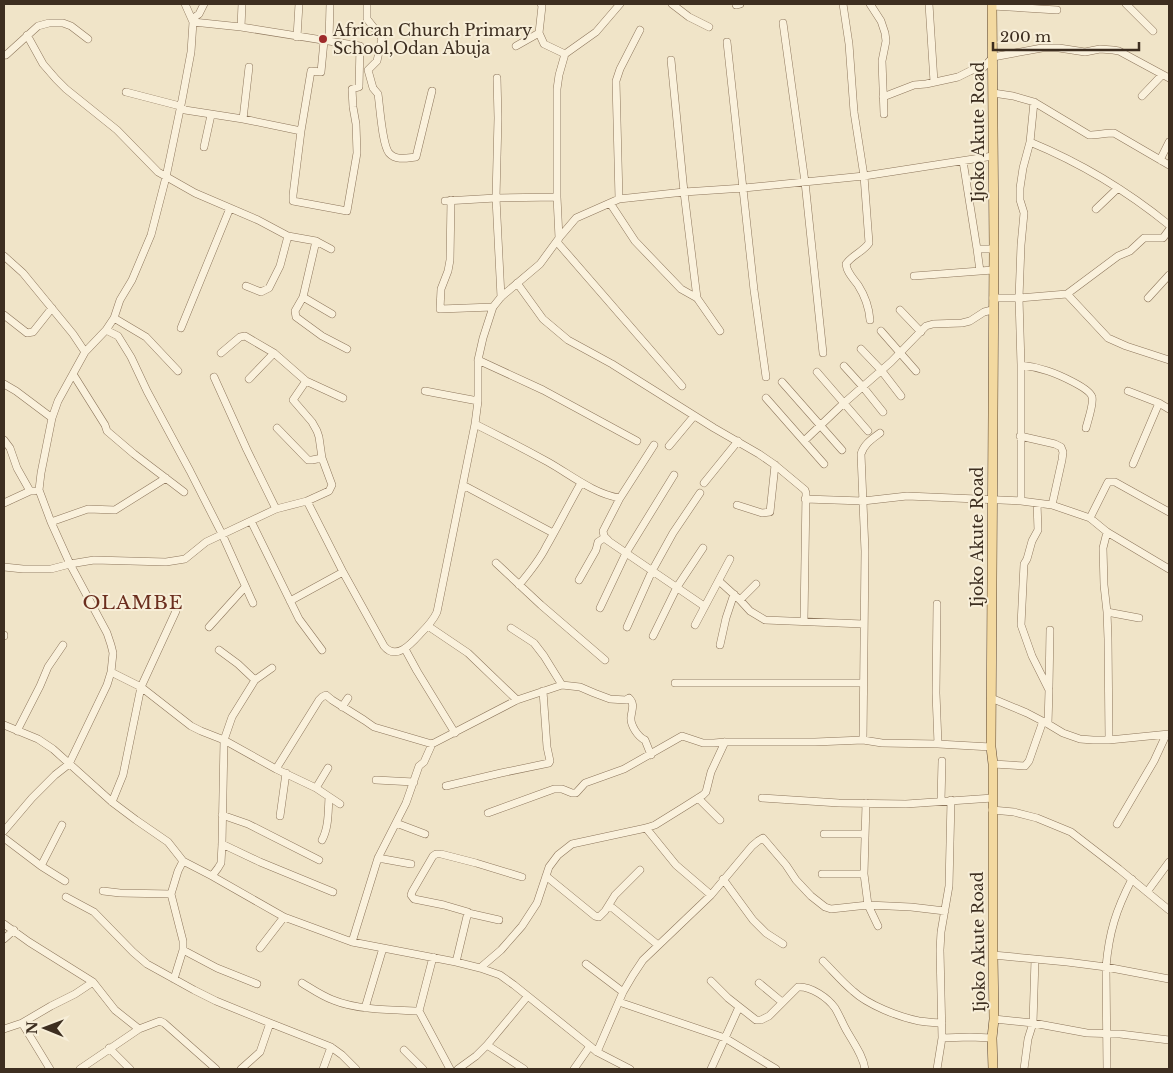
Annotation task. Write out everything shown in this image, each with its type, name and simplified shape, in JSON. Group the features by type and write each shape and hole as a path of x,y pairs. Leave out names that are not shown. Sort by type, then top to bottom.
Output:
{"main road":[{"name":"Ijoko Akute Road","path":"992,5 994,249 992,310 991,698 993,764 993,1069"}],"street":[{"path":"4,830 32,798 69,764 107,685 111,672 113,653 107,634 70,564 51,522 40,490 42,465 52,418 58,401 85,352 106,330 114,318 120,300 132,280 151,235 166,177 191,52 193,20 185,4"},
{"path":"193,20 199,14 204,4"},
{"path":"241,27 242,4"},
{"path":"297,37 299,4"},
{"path":"193,20 297,37 326,41 360,46 359,87 352,89 357,153 347,211 293,201 301,130 311,71 321,72 326,41 330,4"},
{"path":"367,4 367,19 382,38 378,61 368,70 373,88 378,94 384,142 390,154 402,159 416,157 432,91"},
{"path":"541,4 539,33 544,44 565,54"},
{"path":"620,4 596,32 565,54 559,75 557,89 558,240 682,386"},
{"path":"672,4 690,17 709,27"},
{"path":"843,4 850,54 854,112 864,176 870,243 849,260 846,264 846,269 864,298 869,310 870,320"},
{"path":"870,4 881,21 885,33 886,41 882,61 884,114"},
{"path":"930,4 934,82"},
{"path":"1126,4 1153,31"},
{"path":"992,5 1057,10"},
{"path":"6,55 38,26 55,22 71,26 88,38"},
{"path":"783,23 805,182 824,353"},
{"path":"619,199 616,81 640,30"},
{"path":"516,46 539,33"},
{"path":"27,35 43,64 56,79 117,130 158,172 195,194 258,220 288,236 316,242 332,250"},
{"path":"727,42 754,290 766,378"},
{"path":"883,97 914,86 958,77 984,67 993,57 1042,48 1059,48 1085,52 1100,49 1118,51 1166,76 1142,96"},
{"path":"671,60 697,298"},
{"path":"243,119 249,67"},
{"path":"497,78 496,198 501,297"},
{"path":"126,92 180,106 185,110 301,130"},
{"path":"993,93 1034,102 1089,135 1105,132 1114,133 1169,165"},
{"path":"1021,501 1019,298 1024,213 1020,200 1020,188 1030,142 1034,102"},
{"path":"204,147 211,114"},
{"path":"1030,142 1084,167 1118,188 1169,225"},
{"path":"1160,160 1169,142"},
{"path":"308,501 343,572 384,646 388,651 392,652 405,649 434,619 440,603 443,580 476,424 478,360 493,306 540,264 576,218 619,199 864,176 993,156"},
{"path":"963,162 980,271"},
{"path":"1096,209 1118,188"},
{"path":"493,306 440,309 441,289 450,260 448,200 557,197"},
{"path":"610,203 635,241 680,289 697,298 720,331"},
{"path":"181,328 230,208"},
{"path":"993,298 1067,294 1118,256 1130,252 1144,238 1163,238 1169,230"},
{"path":"246,286 261,292 269,288 280,266 288,236"},
{"path":"316,242 303,298 295,311 296,317 322,336 347,349"},
{"path":"977,249 994,249"},
{"path":"4,256 23,273 85,352"},
{"path":"914,276 993,270"},
{"path":"1148,298 1169,275"},
{"path":"517,283 544,318 568,340 612,364 775,465 803,487 806,493 804,621"},
{"path":"1067,294 1108,338 1169,360"},
{"path":"303,298 332,314"},
{"path":"4,315 27,333 30,333 33,332 52,308"},
{"path":"900,310 921,332"},
{"path":"804,441 900,353 926,326 962,323 992,310"},
{"path":"114,318 146,338 178,371"},
{"path":"106,330 118,336 131,357 222,534 253,603"},
{"path":"881,331 916,371"},
{"path":"221,353 243,336 274,353 306,381 343,398"},
{"path":"861,349 881,370 901,396"},
{"path":"249,379 274,353"},
{"path":"478,360 543,390 637,440"},
{"path":"1021,365 1049,371 1089,392 1092,396 1092,401 1086,428"},
{"path":"844,366 883,412"},
{"path":"817,372 868,431"},
{"path":"73,374 105,425 106,431 184,492"},
{"path":"214,377 276,509"},
{"path":"4,567 50,569 94,560 177,561 185,559 206,542 276,509 308,501 329,491 331,481 322,458 319,437 312,422 293,400 306,381"},
{"path":"782,382 842,450"},
{"path":"4,384 16,390 52,418"},
{"path":"425,391 478,401"},
{"path":"1128,391 1169,409"},
{"path":"766,398 824,464"},
{"path":"1133,464 1159,403"},
{"path":"669,446 694,416"},
{"path":"476,424 582,483 611,497 620,498"},
{"path":"277,428 308,460 322,458"},
{"path":"863,740 864,551 862,457 863,449 880,433"},
{"path":"1020,436 1061,447 1063,452 1062,460 1052,506"},
{"path":"4,440 10,448 17,468 30,491"},
{"path":"704,483 738,442"},
{"path":"611,543 604,536 603,531 620,498 654,445"},
{"path":"737,505 762,513 770,512 775,465"},
{"path":"600,608 626,553 674,475"},
{"path":"51,522 88,509 115,510 166,478"},
{"path":"1090,518 1108,482 1111,481 1169,512"},
{"path":"519,585 546,548 582,483"},
{"path":"464,485 553,533"},
{"path":"4,503 30,491 40,490"},
{"path":"627,627 652,571 700,493"},
{"path":"805,498 863,500 907,496 1037,503 1090,518 1107,532 1169,569"},
{"path":"1037,503 1038,530 1024,564 1021,625 1032,656 1049,690"},
{"path":"251,521 299,619 322,650"},
{"path":"1107,532 1102,548 1107,612 1109,740"},
{"path":"580,580 596,550 598,542 604,538 704,606"},
{"path":"653,636 677,587 703,548"},
{"path":"695,625 730,559"},
{"path":"496,563 540,605 605,660"},
{"path":"290,601 343,572"},
{"path":"719,581 750,611 765,620 863,624"},
{"path":"740,600 756,584"},
{"path":"209,627 245,587"},
{"path":"720,645 734,594"},
{"path":"937,604 936,693 938,744"},
{"path":"112,802 123,774 141,687 176,610"},
{"path":"1107,612 1139,618"},
{"path":"428,626 468,653 517,700"},
{"path":"512,628 534,644 562,685"},
{"path":"993,764 1025,766 1046,723 1049,690 1050,630"},
{"path":"17,731 48,667 63,645"},
{"path":"405,649 455,732"},
{"path":"219,650 255,680"},
{"path":"212,876 221,863 224,740 232,717 255,680 272,668"},
{"path":"111,672 141,687 192,726 224,740 276,769 316,788 340,804"},
{"path":"675,683 863,682"},
{"path":"352,942 378,858 406,803 419,766 424,762 432,744 517,700 562,685 580,686 610,699 626,700 629,698 633,701 631,720 640,738 645,740 651,754"},
{"path":"446,786 549,763 543,691"},
{"path":"276,769 322,697 326,695 374,727 432,744"},
{"path":"342,707 348,698"},
{"path":"991,698 1046,723 1063,733 1080,739 1109,740 1168,735"},
{"path":"4,725 38,739 52,749 112,802 168,842 183,861 284,917 352,942 456,962 480,968 500,976 514,985 597,1052 630,1069"},
{"path":"1118,824 1168,735"},
{"path":"488,813 554,788 562,789 572,794 576,793 585,783 624,769 682,736 703,743 714,744 725,742 863,740 882,743 991,747"},
{"path":"480,968 501,950 522,926 537,903 549,868 558,855 572,844 655,825 698,798 706,792 711,772 725,742"},
{"path":"941,801 942,761"},
{"path":"316,788 328,768"},
{"path":"280,816 286,773"},
{"path":"376,780 414,782"},
{"path":"322,840 327,825 329,797"},
{"path":"698,798 720,820"},
{"path":"762,798 866,804 906,804 993,798"},
{"path":"937,1069 942,1038 940,950 941,932 949,886 951,800"},
{"path":"866,804 864,874 868,905 878,926"},
{"path":"992,810 1014,812 1037,818 1071,832 1169,910"},
{"path":"222,814 248,824 319,860"},
{"path":"396,823 426,834"},
{"path":"41,866 62,826"},
{"path":"646,828 676,865 711,895"},
{"path":"824,834 865,834"},
{"path":"4,838 41,866 65,881"},
{"path":"597,1052 623,992 643,960 711,895 752,846 763,838 796,880 825,907 831,909 868,905 945,911"},
{"path":"222,844 333,892"},
{"path":"499,920 444,905 414,900 411,895 433,856 436,854 476,862 522,877"},
{"path":"378,858 411,864"},
{"path":"174,979 183,950 183,941 171,894 183,861"},
{"path":"1147,892 1169,862"},
{"path":"546,876 595,916 599,917 602,916 615,895 640,870"},
{"path":"822,874 864,874"},
{"path":"1107,1069 1107,950 1121,900 1132,879"},
{"path":"723,880 753,920 766,933 783,944"},
{"path":"103,891 120,894 171,894"},
{"path":"66,897 94,912 147,964 216,1001 331,1047 356,1069"},
{"path":"609,905 658,946"},
{"path":"456,962 468,913"},
{"path":"260,948 284,917"},
{"path":"4,924 93,982 116,1010 139,1029"},
{"path":"4,939 14,930"},
{"path":"365,1008 383,948"},
{"path":"183,950 217,968 257,984"},
{"path":"993,955 1106,967 1169,979"},
{"path":"433,957 419,1011 450,1069"},
{"path":"1024,1069 1028,1039 1033,1023 1035,959"},
{"path":"823,961 854,993 883,1009 919,1021 942,1024"},
{"path":"586,964 623,992"},
{"path":"710,981 756,1020 769,1016 798,987 809,988 835,1008 860,1054 865,1069"},
{"path":"4,1029 22,1023 93,982"},
{"path":"302,983 334,1001 365,1008 419,1011"},
{"path":"759,983 782,1002"},
{"path":"458,1069 487,1045 527,996"},
{"path":"619,1002 725,1038 776,1069"},
{"path":"711,1069 739,1007"},
{"path":"994,1019 1033,1023 1086,1033 1120,1034 1169,1040"},
{"path":"80,1069 139,1029 160,1021 216,1069"},
{"path":"22,1023 50,1069"},
{"path":"241,1069 260,1052 270,1023"},
{"path":"942,1038 992,1038"},
{"path":"487,1045 524,1069"},
{"path":"574,1069 590,1046"},
{"path":"323,1069 331,1047"},
{"path":"109,1048 130,1069"},
{"path":"404,1050 423,1069"}],"place":[{"name":"African Church Primary School,Odan Abuja","path":"323,39"}],"district":[{"name":"OLAMBE","path":"133,602"}]}
